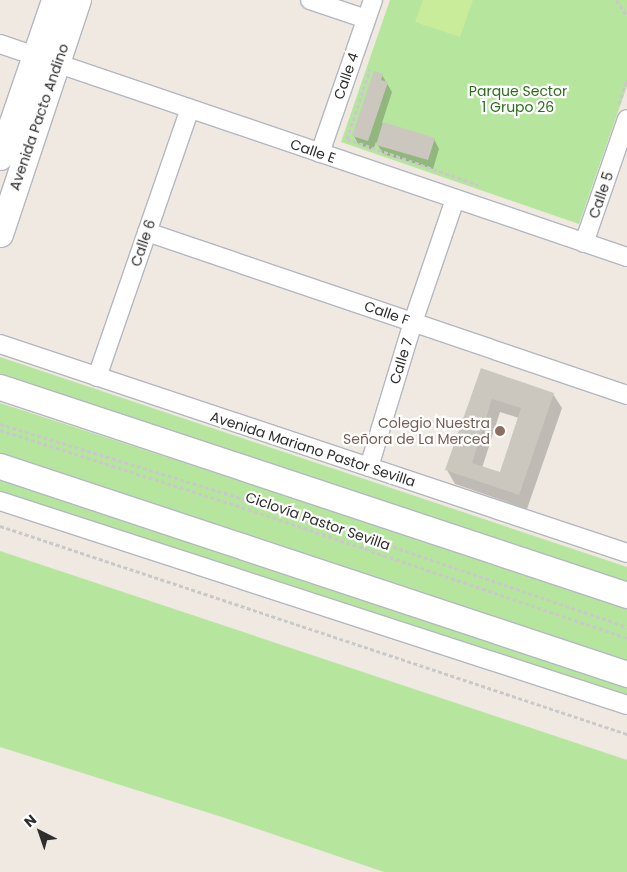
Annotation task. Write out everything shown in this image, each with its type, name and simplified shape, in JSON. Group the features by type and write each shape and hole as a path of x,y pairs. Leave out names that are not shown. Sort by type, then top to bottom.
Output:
{"main road":[{"name":"Avenida Pacto Andino","path":"0,234 46,60 54,0"},
{"name":"Avenida Pacto Andino","path":"0,157 46,60 78,0"},
{"path":"0,387 627,595"},
{"path":"0,466 627,674"}],"street":[{"path":"310,0 366,19"},
{"name":"Calle 4","path":"320,153 373,0"},
{"name":"Calle E","path":"0,44 627,258"},
{"name":"Calle 6","path":"97,377 190,109"},
{"name":"Calle 5","path":"584,243 622,114"},
{"name":"Calle 7","path":"369,467 413,322 455,199"},
{"name":"Calle F","path":"147,232 627,395"},
{"name":"Avenida Mariano Pastor Sevilla","path":"0,344 627,553"},
{"path":"0,502 627,705"}],"path":[{"path":"616,0 627,16"},
{"path":"622,114 627,80"},
{"path":"347,139 485,188"},
{"path":"0,424 350,532 627,627"},
{"name":"Ciclovía Pastor Sevilla","path":"0,430 248,509 627,638"},
{"path":"0,526 627,734"}],"green space":[{"name":"Parque Sector 1 Grupo 26","path":"390,0 627,0 627,86 579,224 341,142"},
{"path":"423,0 473,0 460,37 415,22"},
{"path":"0,357 627,567 627,583 0,377"},
{"path":"0,403 627,606 627,660 0,454"},
{"path":"0,478 627,682 627,695 0,491"},
{"path":"0,551 627,760 627,872 384,872 225,818 0,747"}],"building":[{"path":"374,71 383,74 381,80 388,82 368,141 352,136"},
{"path":"383,122 435,138 428,160 376,145"},
{"name":"Colegio Nuestra Señora de La Merced","path":"481,368 554,393 519,495 445,470","holes":["492,399 521,408 500,472 472,463"]}],"place":[{"name":"Colegio Nuestra Señora de La Merced","path":"500,431"}]}
